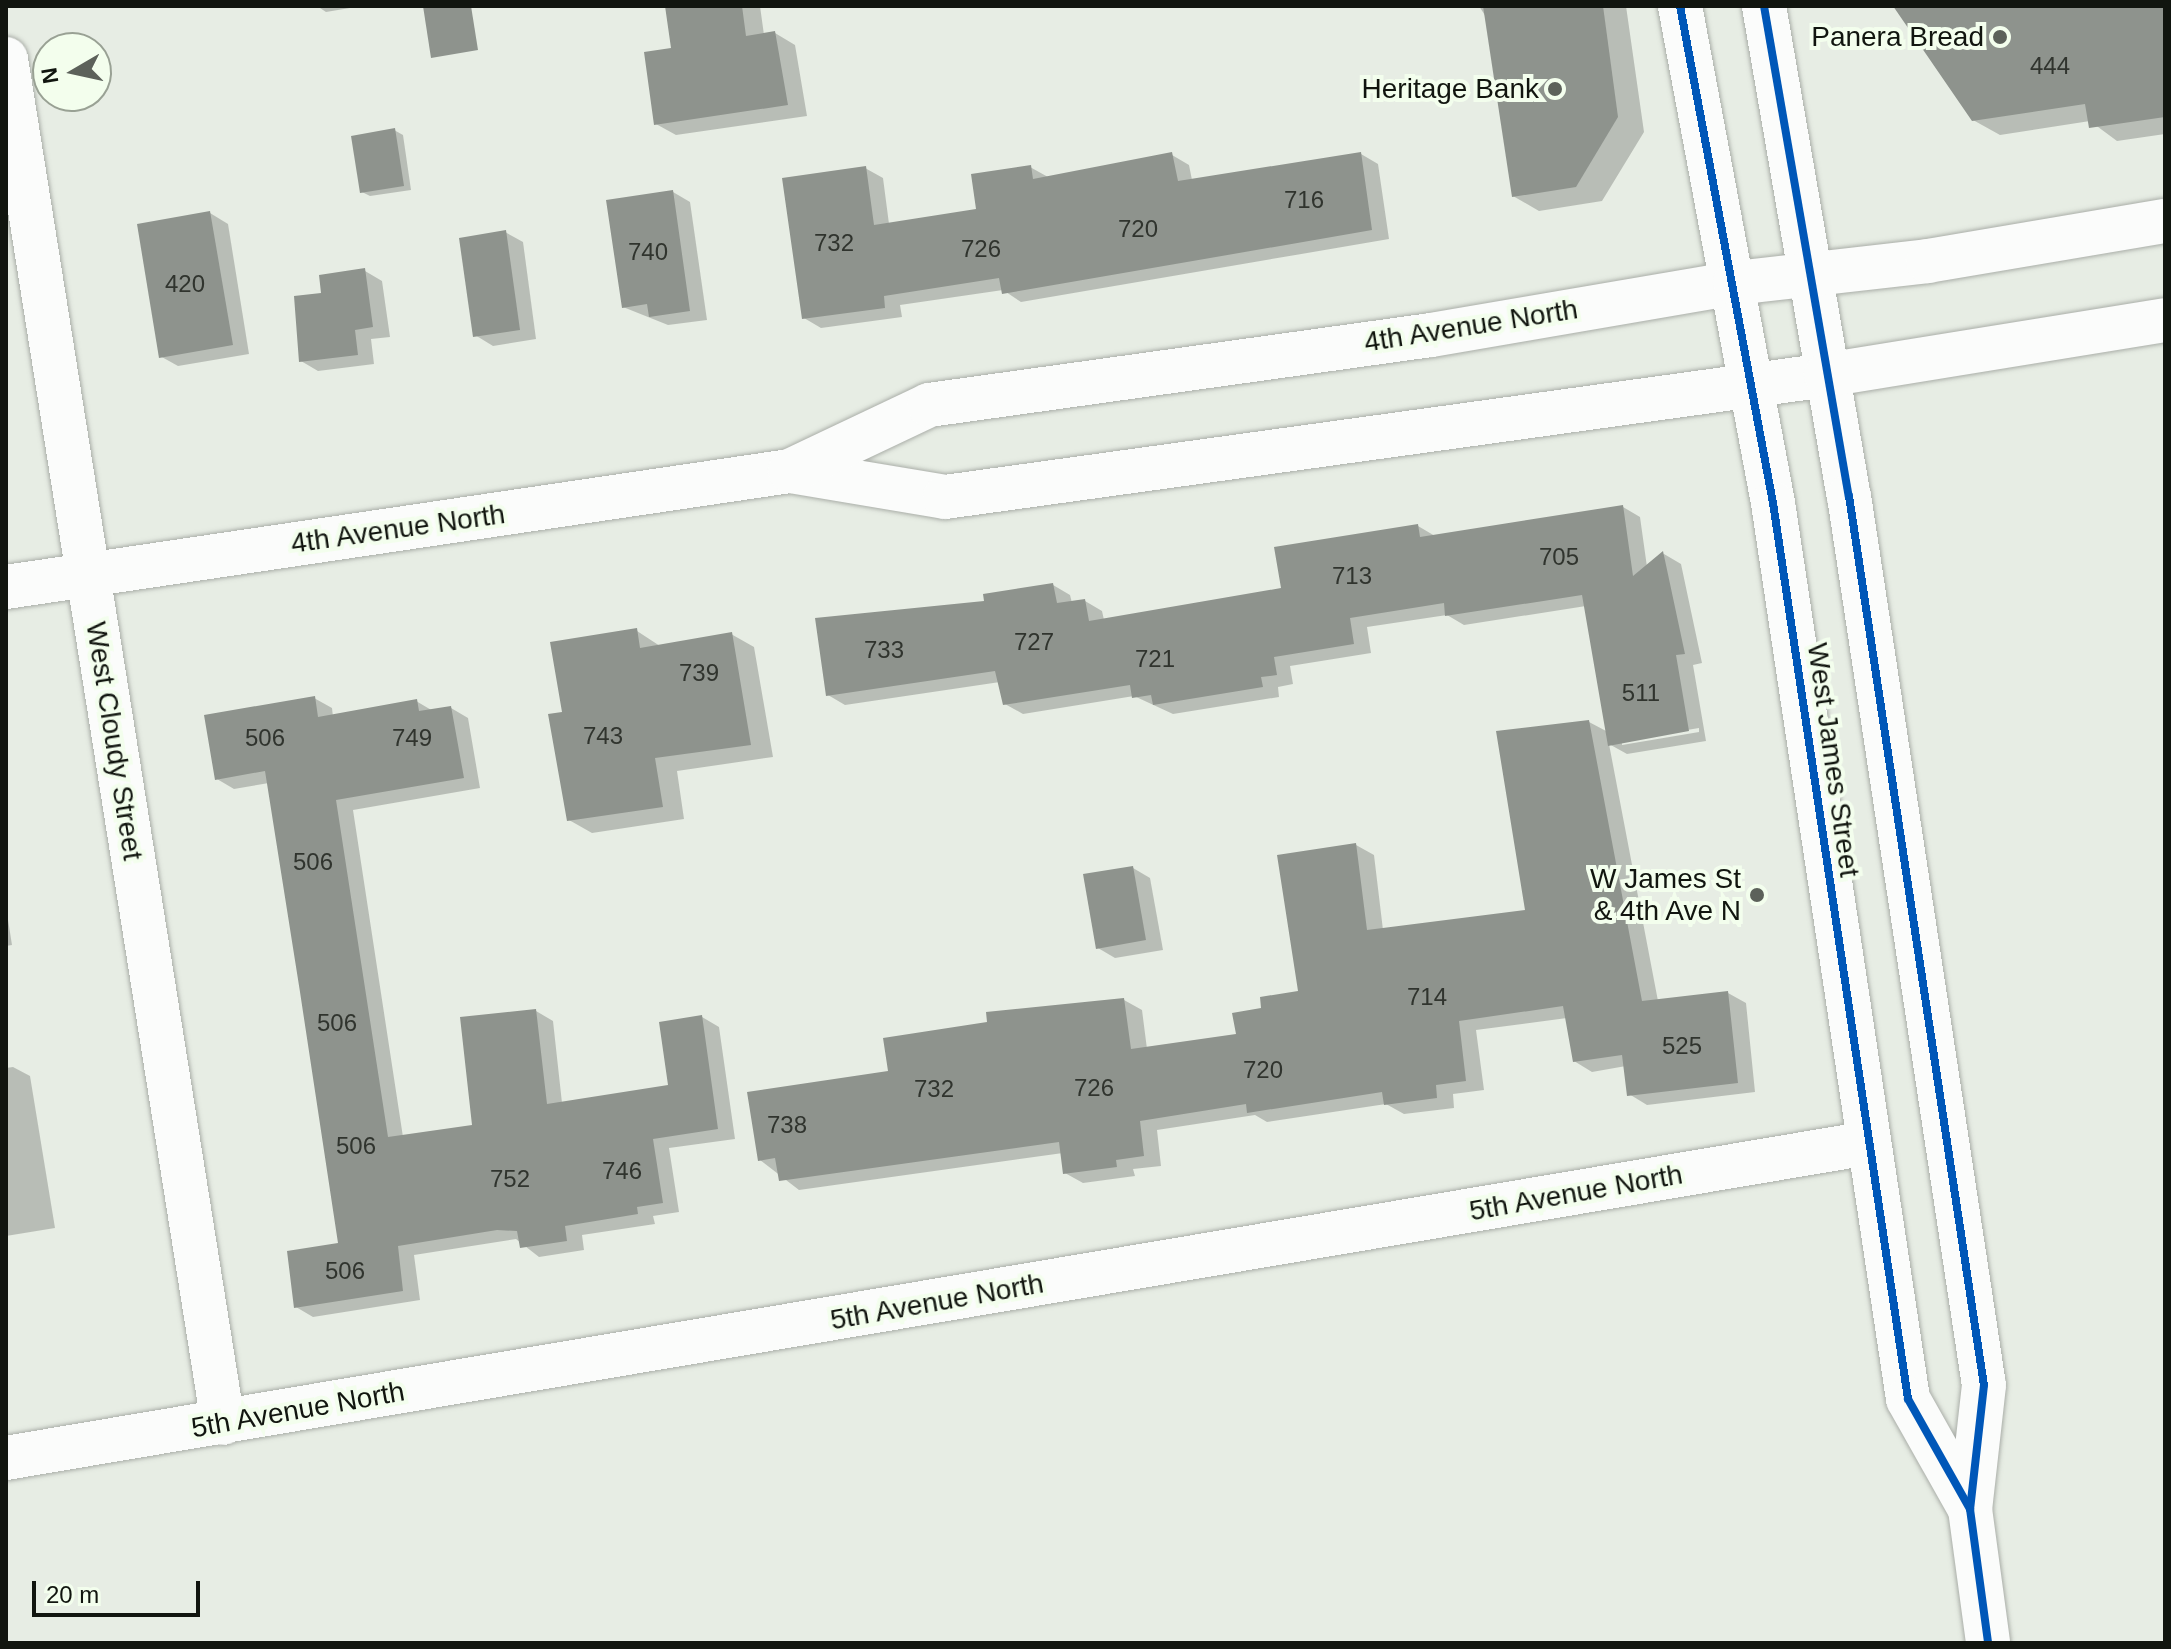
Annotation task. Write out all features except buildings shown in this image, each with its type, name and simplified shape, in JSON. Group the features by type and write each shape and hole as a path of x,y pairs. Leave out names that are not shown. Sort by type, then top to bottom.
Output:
{"street":[{"name":"West James Street","path":"1680,6 1735,283 1908,1399 1970,1509"},
{"name":"West James Street","path":"1764,6 1826,375 1984,1385 1970,1509 1988,1643"},
{"name":"West Cloudy Street","path":"6,59 223,1423"},
{"name":"4th Avenue North","path":"6,587 790,471 929,405 1431,335 1735,283 1810,275 2165,221"},
{"name":"4th Avenue North","path":"790,471 945,497 1826,375 2165,320"},
{"name":"5th Avenue North","path":"6,1458 1868,1143"}],"cycle path":[{"path":"1680,6 1773,503 1908,1399 1970,1509"},
{"path":"1764,6 1849,496 1984,1385 1970,1509 1988,1643"}],"place":[{"name":"Panera Bread","path":"2000,37"},
{"name":"Heritage Bank","path":"1555,89"},
{"name":"W James St & 4th Ave N","path":"1757,895"}]}
